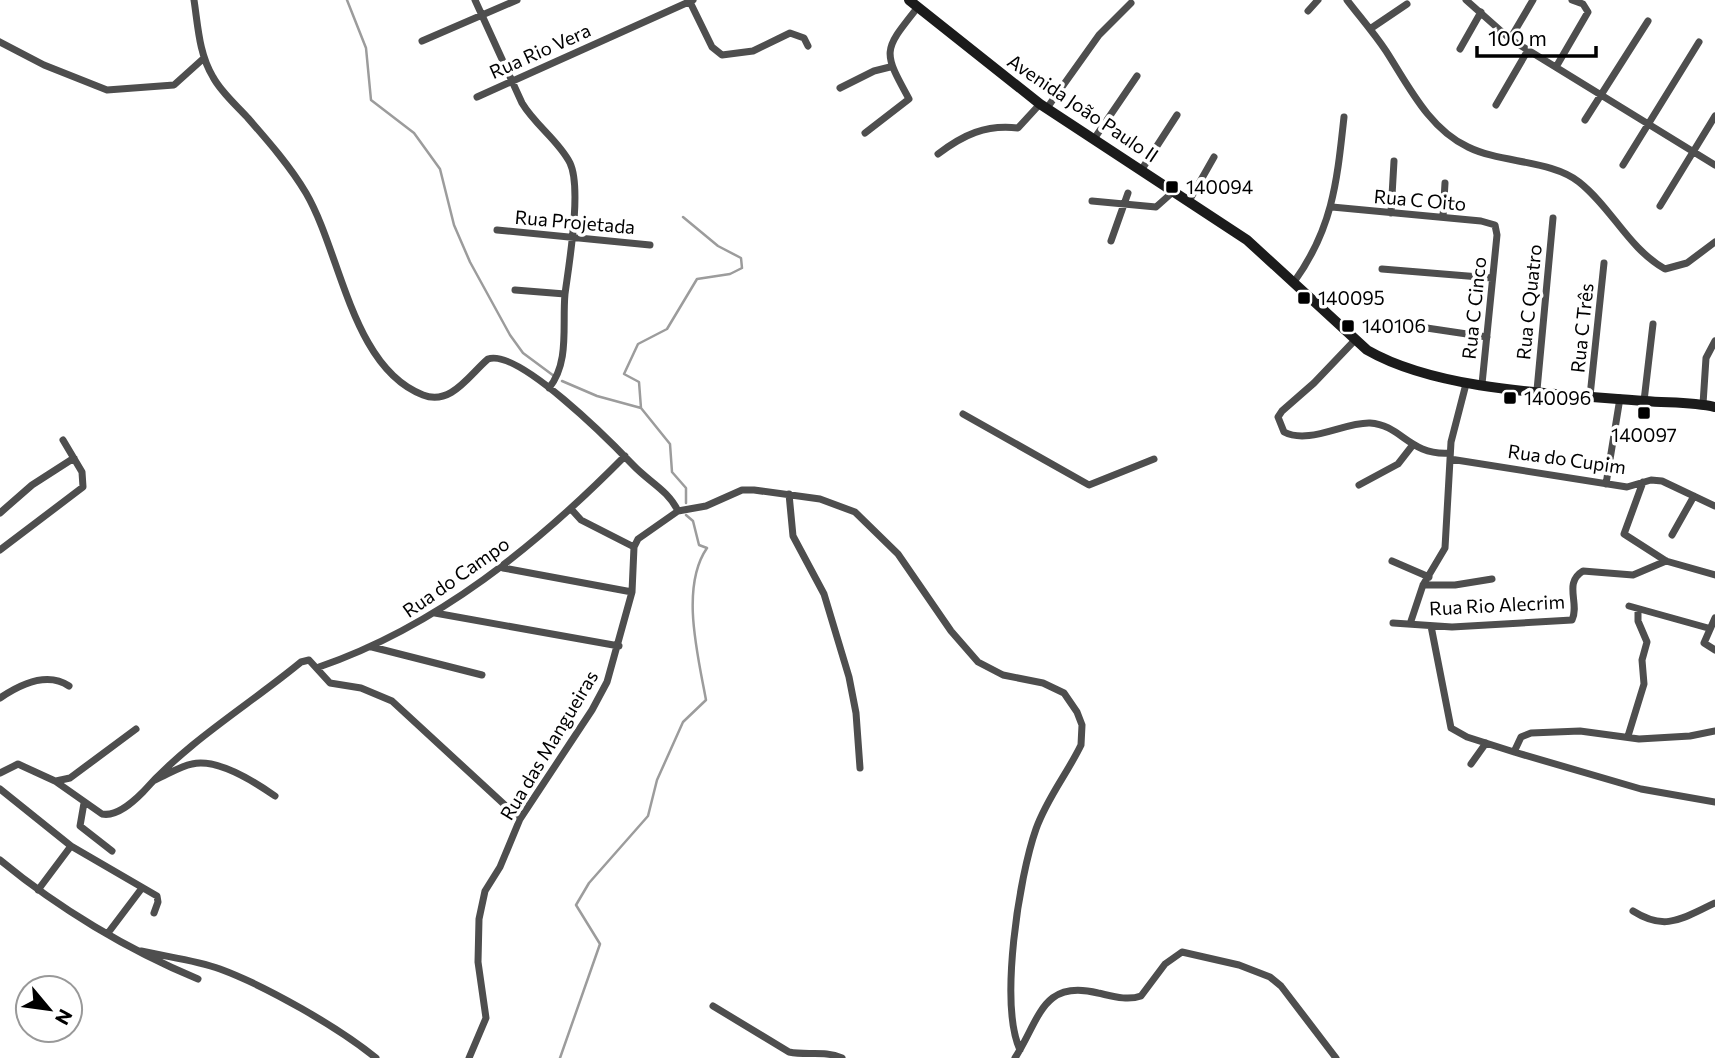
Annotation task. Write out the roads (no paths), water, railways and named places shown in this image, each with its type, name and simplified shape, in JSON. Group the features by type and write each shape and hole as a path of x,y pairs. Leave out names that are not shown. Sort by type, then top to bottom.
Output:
{"main road":[{"name":"Avenida João Paulo II","path":"909,0 1043,106 1247,240 1367,350 1410,370 1466,384"},
{"path":"1466,384 1715,406"}],"street":[{"path":"194,0 204,58 214,79 267,139 305,192 325,230 362,329 374,355 388,372 405,386 437,398 449,394 488,359 495,356 549,388 666,493 678,511"},
{"path":"475,0 510,80 531,119 569,161 576,192 565,294 561,365 558,377 549,388"},
{"path":"422,41 517,0"},
{"path":"1308,11 1318,0"},
{"path":"1347,0 1421,105 1454,139 1507,161 1572,177 1594,196 1639,251 1665,269 1687,263 1715,242"},
{"path":"1466,0 1510,40 1715,165"},
{"path":"1510,40 1533,0"},
{"path":"1556,67 1588,12 1583,4 1572,0"},
{"path":"691,1 712,47 722,55 753,51 790,33 804,38 808,46"},
{"name":"Rua Rio Vera","path":"477,97 691,1"},
{"path":"938,154 977,130 1007,126 1018,128 1043,106 1099,35 1131,3"},
{"path":"1370,29 1407,4"},
{"path":"865,133 909,99 890,67 890,46 918,7"},
{"path":"1460,49 1481,12"},
{"path":"1585,120 1648,21"},
{"path":"0,42 44,65 107,90 174,85 204,58"},
{"path":"1623,166 1699,42"},
{"path":"1496,105 1528,50"},
{"path":"840,88 861,76 890,67"},
{"path":"1094,139 1137,76"},
{"path":"1142,169 1177,115"},
{"path":"1660,206 1715,116"},
{"path":"1294,282 1317,247 1332,207 1344,117"},
{"path":"1189,201 1214,157"},
{"path":"1391,213 1394,161"},
{"path":"1443,217 1445,183"},
{"path":"1092,201 1156,207 1174,191"},
{"path":"1111,241 1128,193"},
{"name":"Rua C Oito","path":"1332,207 1491,223 1497,229 1497,235"},
{"name":"Rua C Quatro","path":"1537,390 1553,218"},
{"name":"Rua Projetada","path":"496,230 650,245"},
{"name":"Rua C Cinco","path":"1482,384 1497,235"},
{"name":"Rua C Três","path":"1590,396 1604,263"},
{"path":"1381,269 1492,278"},
{"path":"514,290 565,294"},
{"path":"1644,401 1653,324"},
{"path":"1420,327 1486,337"},
{"path":"1356,339 1278,417 1284,432 1289,435 1374,424 1388,428 1412,446 1398,464 1359,485"},
{"path":"1703,404 1706,358 1715,341"},
{"name":"Rua Rio Alecrim","path":"1410,624 1423,585 1444,548 1455,418 1466,384"},
{"path":"1606,484 1620,398"},
{"path":"963,414 1089,485 1154,459"},
{"path":"0,550 79,492 84,480 63,440"},
{"name":"Rua do Cupim","path":"1412,446 1428,453 1626,487 1643,482 1662,481 1715,506"},
{"name":"Rua do Campo","path":"151,781 173,760 301,662 309,660 319,667 372,647 435,613 503,568 571,509 625,456"},
{"path":"0,513 32,485 74,458"},
{"path":"1643,482 1623,530 1625,537 1666,561 1715,575"},
{"path":"571,509 581,520 634,547 638,538 678,511 706,506 742,491 820,499 855,512 898,554 951,631 978,662 1003,675 1055,687 1064,693 1077,712 1083,735 1081,745 1043,812 1026,870 1012,982 1012,1023 1020,1050"},
{"path":"789,494 793,536 824,594 849,677 858,723 860,768"},
{"path":"1672,535 1694,496"},
{"name":"Rua das Mangueiras","path":"469,1058 486,1018 478,962 481,905 520,819 598,701 619,646 632,592 634,547"},
{"path":"1392,561 1429,577"},
{"name":"Rua Rio Alecrim","path":"1393,623 1431,626 1572,620 1575,613 1573,580 1579,573 1583,571 1633,575 1666,561"},
{"path":"503,568 632,592"},
{"path":"1423,585 1455,585 1492,579"},
{"path":"1628,736 1644,684 1642,660 1647,642 1634,608 1708,628"},
{"path":"435,613 619,646"},
{"path":"1715,618 1708,628 1704,643 1715,650"},
{"path":"1431,626 1451,728 1514,752 1641,789 1715,802"},
{"path":"372,647 482,675"},
{"path":"319,667 330,683 360,688 392,701 520,819"},
{"path":"0,698 43,679 62,681 69,686"},
{"path":"55,780 70,778 136,729"},
{"path":"1514,752 1517,743 1525,734 1555,730 1628,736 1690,736 1715,731"},
{"path":"1471,764 1486,743"},
{"path":"1,771 18,764 55,780 85,803 108,815 132,802 151,781 191,764 221,768 275,796"},
{"path":"0,789 71,846 157,896 154,913"},
{"path":"85,803 80,826 112,850"},
{"path":"38,890 71,846"},
{"path":"0,860 38,890 107,933 198,979"},
{"path":"107,933 142,888"},
{"path":"1633,911 1650,922 1668,923 1715,902"},
{"path":"141,951 199,964 241,979 338,1030 376,1058"},
{"path":"1015,1058 1042,1012 1059,992 1082,989 1135,998 1146,993 1170,958 1188,951 1270,977 1294,1000 1336,1058"},
{"path":"713,1006 789,1052 800,1055 826,1052 842,1058"}],"waterway":[{"path":"347,0 366,48 371,100 414,133 440,169 454,225 470,262 510,335 523,353 554,376"},
{"path":"641,408 639,382 624,374 638,344 667,329 697,279 730,274 742,268 741,258 718,246 683,217"},
{"path":"562,381 597,396 641,408 670,444 672,472 686,488 686,503"},
{"path":"560,1058 600,944 576,905 589,883 648,816 657,780 683,722 706,700 693,622 693,602 694,582 707,548 699,545 693,521 686,515"}],"place":[{"name":"140094","path":"1172,187"},
{"name":"140095","path":"1304,298"},
{"name":"140106","path":"1348,326"},
{"name":"140096","path":"1510,398"},
{"name":"140097","path":"1644,413"}]}
